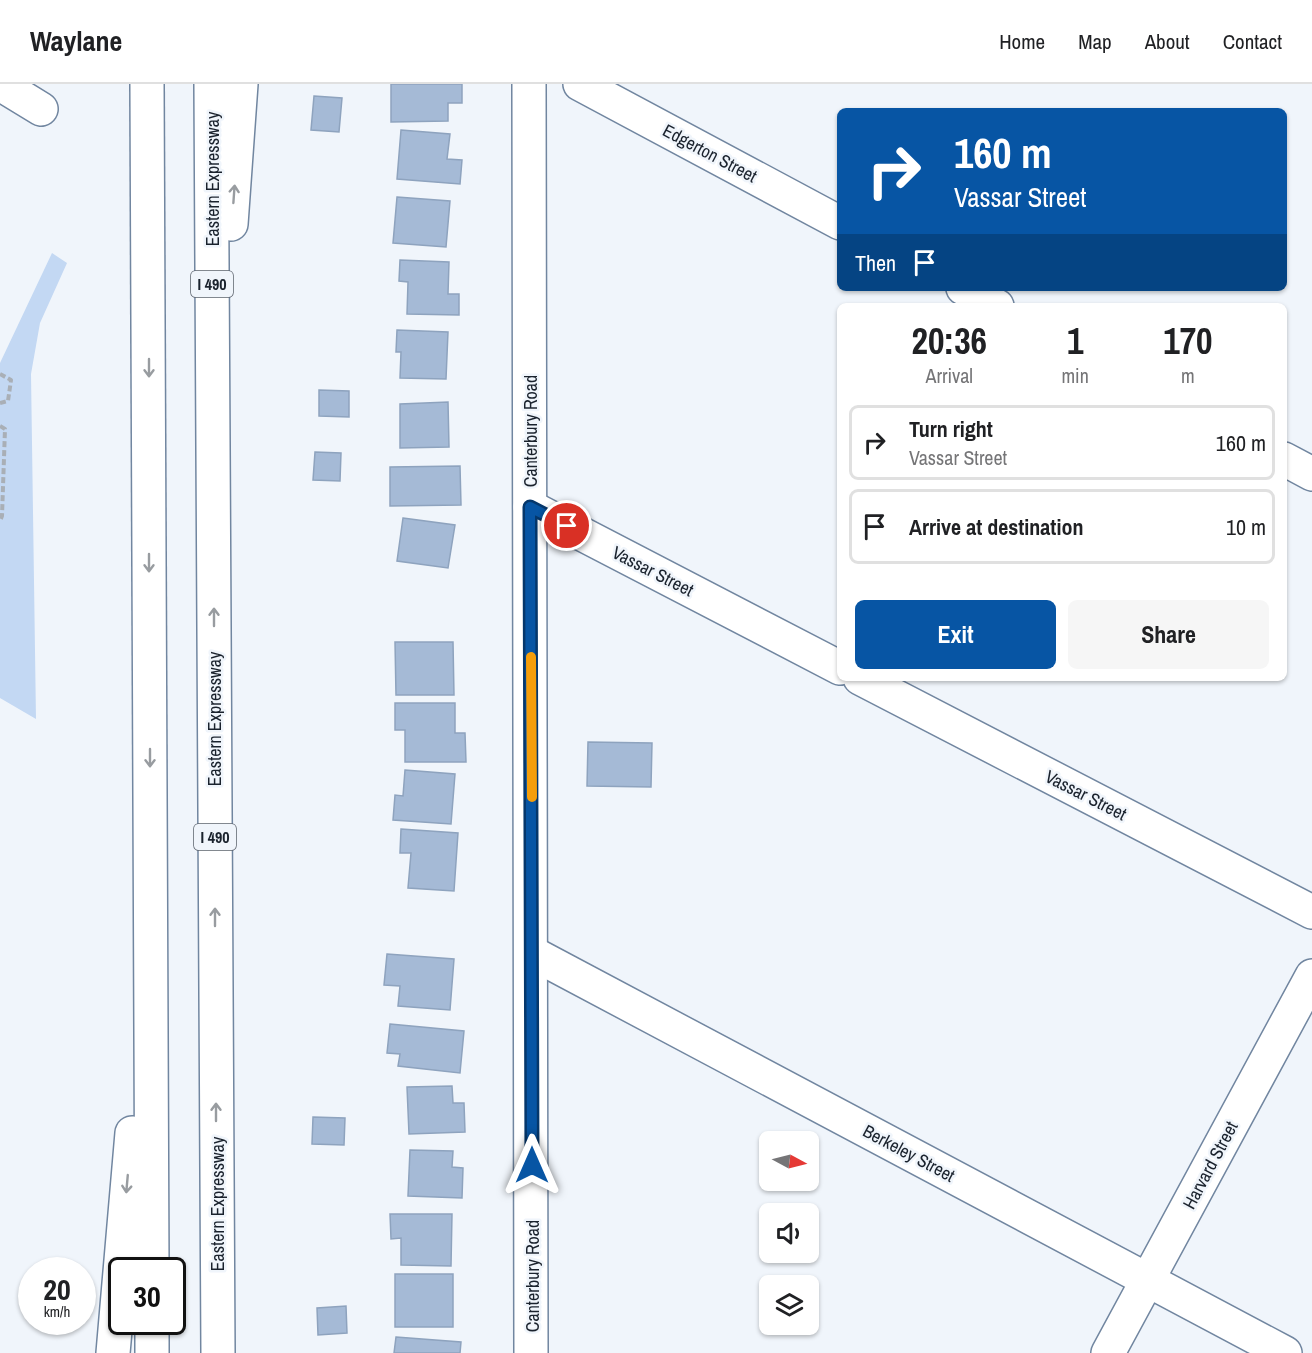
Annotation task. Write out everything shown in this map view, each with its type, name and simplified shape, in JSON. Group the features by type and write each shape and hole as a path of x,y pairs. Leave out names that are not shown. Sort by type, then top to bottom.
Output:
{"main road":[{"path":"0,84 41,109"},
{"path":"129,84 149,310"},
{"path":"147,84 152,1257"},
{"name":"Eastern Expressway","path":"211,84 218,1353"},
{"path":"213,483 241,84"},
{"name":"Canterbury Road","path":"529,84 531,1353"},
{"name":"Edgerton Street","path":"580,84 837,220"},
{"path":"969,291 991,303"},
{"path":"1287,461 1312,474"},
{"name":"Vassar Street","path":"530,507 837,666"},
{"name":"Vassar Street","path":"866,681 1312,912"},
{"path":"113,1353 150,916"},
{"name":"Berkeley Street","path":"532,953 1285,1353"},
{"name":"Harvard Street","path":"1108,1353 1312,976"},
{"path":"217,1192 228,1353"},
{"path":"152,1335 152,1353"}],"path":[{"path":"0,374 11,380 8,401 0,403"},
{"path":"0,426 5,429 0,522"}],"shaded area":[{"path":"52,253 67,263 40,323 31,374 36,719 0,698 0,363"}],"building":[{"path":"391,84 462,84 462,103 448,103 448,121 391,122"},
{"path":"314,96 342,98 339,132 311,130"},
{"path":"401,130 450,134 447,159 462,160 460,184 397,179"},
{"path":"397,197 450,201 446,247 393,243"},
{"path":"400,260 449,262 448,294 459,294 459,315 407,314 408,282 399,281"},
{"path":"397,330 448,332 446,379 400,378 401,352 396,352"},
{"path":"319,390 349,391 349,417 319,416"},
{"path":"448,402 449,447 400,448 400,404"},
{"path":"315,452 341,453 340,481 313,480"},
{"path":"460,466 461,505 390,506 390,467"},
{"path":"403,518 455,525 448,568 397,561"},
{"path":"395,642 453,642 454,695 396,695"},
{"path":"395,703 455,703 455,733 465,733 466,762 405,762 405,730 395,730"},
{"path":"588,742 652,743 651,787 587,786"},
{"path":"405,770 455,774 451,824 393,820 395,795 403,796"},
{"path":"401,829 458,833 454,891 408,888 411,853 400,853"},
{"path":"387,954 454,959 450,1010 398,1006 400,986 384,985"},
{"path":"390,1024 464,1031 460,1073 398,1066 400,1054 387,1053"},
{"path":"452,1086 453,1103 464,1103 465,1132 409,1134 407,1087"},
{"path":"313,1117 345,1118 344,1145 312,1144"},
{"path":"410,1150 453,1151 452,1167 463,1168 462,1198 408,1196"},
{"path":"390,1214 452,1214 451,1266 401,1265 401,1238 391,1239"},
{"path":"395,1274 453,1274 453,1327 395,1327"},
{"path":"346,1306 347,1333 318,1335 317,1308"},
{"path":"396,1337 461,1342 460,1353 394,1353"}],"slow traffic":[{"path":"531,657 532,797"}],"route":[{"path":"532,1165 530,507 567,526"}]}
